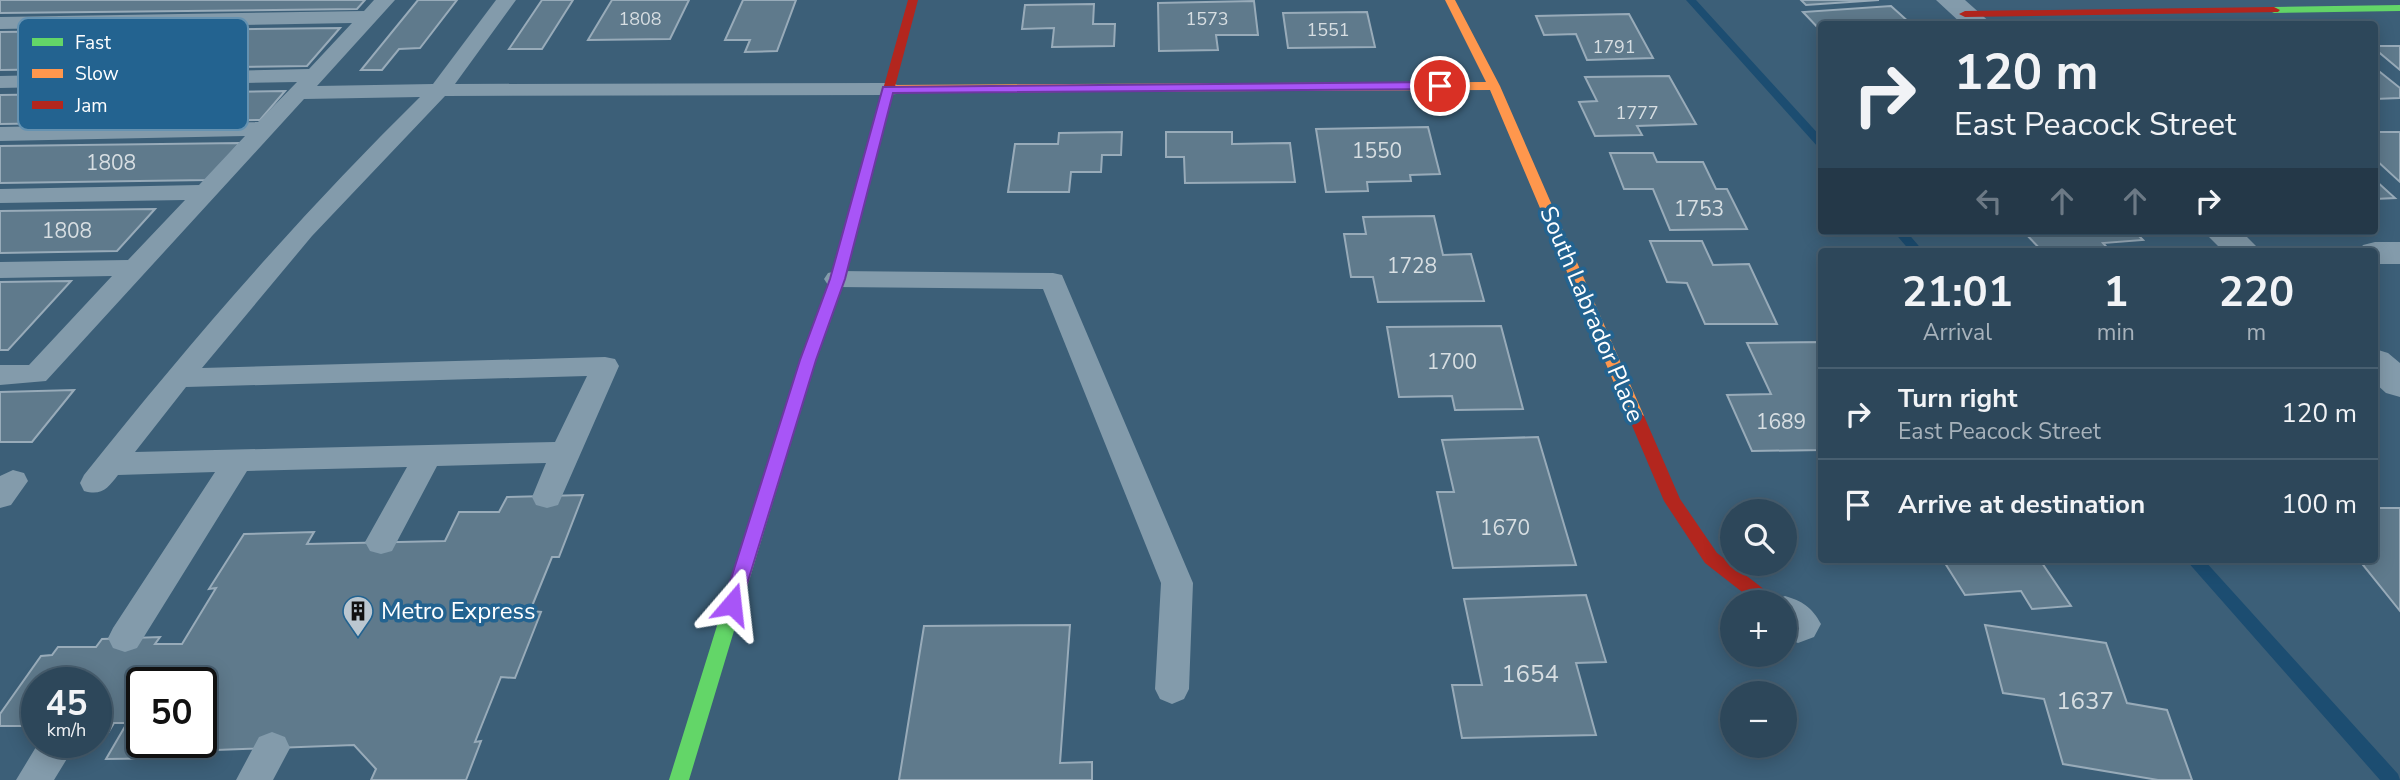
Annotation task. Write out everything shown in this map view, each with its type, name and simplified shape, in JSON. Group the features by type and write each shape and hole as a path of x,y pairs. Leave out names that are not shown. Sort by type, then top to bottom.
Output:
{"street":[{"path":"679,780 795,400 837,279 913,0"},
{"name":"South Labrador Place","path":"1450,0 1494,86 1673,501 1711,558 1753,590"},
{"path":"1964,13 2400,8"},
{"path":"888,89 1494,86"},
{"path":"2225,235 2240,248"},
{"path":"2378,253 2400,253"},
{"path":"2378,365 2400,384"}],"lane":[{"path":"0,375 36,374 386,0"},
{"path":"506,0 439,90 375,155 213,334 102,473 238,461 565,452"},
{"path":"248,20 369,18"},
{"path":"0,23 18,23"},
{"path":"248,77 316,75"},
{"path":"0,82 18,82"},
{"path":"298,93 888,89"},
{"path":"248,129 265,129"},
{"path":"0,134 212,130"},
{"path":"0,196 206,192"},
{"path":"0,270 136,268"},
{"path":"837,279 1053,281 1177,583 1172,689"},
{"path":"178,378 605,366 547,497"},
{"path":"381,542 427,457"},
{"path":"125,638 238,461"},
{"path":"254,780 272,748"},
{"path":"34,780 49,758"}],"building":[{"path":"0,0 365,0 357,9 0,13"},
{"path":"418,0 457,0 420,48 399,49 382,70 361,70"},
{"path":"542,0 573,0 542,49 509,49"},
{"path":"612,0 689,0 670,39 588,40"},
{"path":"743,0 796,0 777,51 745,52 750,40 725,40"},
{"path":"1801,0 1879,0 1806,5"},
{"path":"1254,1 1258,35 1216,35 1218,50 1159,51 1158,3"},
{"path":"1094,4 1093,24 1115,24 1114,46 1052,47 1054,28 1022,29 1025,5"},
{"path":"1891,6 1908,21 1818,21 1818,28 1803,12"},
{"path":"1367,12 1375,47 1288,48 1283,13"},
{"path":"1629,14 1653,58 1587,60 1576,34 1544,35 1536,16"},
{"path":"340,28 307,66 248,67 248,29"},
{"path":"0,32 18,32 18,70 0,70"},
{"path":"2378,46 2400,46 2400,70 2378,52"},
{"path":"2378,70 2400,88 2400,98 2378,99"},
{"path":"1669,76 1696,124 1637,126 1642,135 1595,136 1579,102 1597,101 1585,77"},
{"path":"285,91 260,120 248,120 248,92"},
{"path":"0,95 18,95 18,124 0,124"},
{"path":"1428,127 1440,174 1410,175 1411,181 1367,182 1368,191 1326,192 1316,129"},
{"path":"1122,132 1121,155 1102,155 1101,172 1071,172 1069,192 1008,192 1015,144 1058,144 1059,133"},
{"path":"1166,132 1232,132 1232,144 1290,143 1295,182 1185,183 1184,157 1166,157"},
{"path":"2378,132 2400,132 2400,182 2378,162"},
{"path":"240,143 208,180 0,183 0,146"},
{"path":"1610,153 1653,153 1657,162 1703,162 1716,189 1727,189 1747,229 1670,230 1653,189 1624,189"},
{"path":"2378,183 2395,198 2378,199"},
{"path":"155,209 117,251 0,253 0,211"},
{"path":"1434,216 1443,255 1471,254 1484,301 1378,302 1373,277 1351,277 1344,234 1366,234 1363,217"},
{"path":"2027,235 2138,235 2143,240 2103,243 2107,248 2039,248"},
{"path":"1650,241 1702,241 1713,265 1749,264 1777,324 1705,324 1687,283 1667,282"},
{"path":"71,281 8,350 0,350 0,282"},
{"path":"1501,326 1523,409 1455,410 1452,396 1399,397 1387,327"},
{"path":"1818,342 1818,450 1752,451 1727,395 1771,394 1747,343"},
{"path":"74,390 32,442 0,442 0,392"},
{"path":"1538,437 1576,565 1453,568 1437,492 1454,492 1442,440"},
{"name":"Metro Express","path":"583,495 559,557 552,557 530,611 541,612 515,678 501,677 475,742 481,741 466,780 371,780 376,769 354,745 217,750 217,667 126,667 126,723 114,723 112,726 112,667 33,667 41,656 52,655 58,647 96,647 102,639 160,637 155,644 182,644 216,588 209,589 244,534 314,532 307,544 445,541 459,512 499,512 507,497"},
{"path":"2378,508 2400,508 2400,611 2361,563 2378,563"},
{"path":"1945,563 2042,563 2071,606 2032,609 2021,591 1965,595"},
{"path":"1586,595 1606,662 1576,663 1596,735 1462,738 1452,685 1482,685 1464,599"},
{"path":"1070,625 1060,763 1092,762 1092,780 899,780 924,626"},
{"path":"1985,625 2106,643 2127,703 2167,710 2192,780 2158,780 2063,764 2044,699 2003,693"},
{"name":"Metro Express","path":"21,684 21,726 0,726 0,714"},
{"name":"Metro Express","path":"126,725 126,758 185,758 106,759 112,758 112,749"}],"waterway":[{"path":"1691,0 1818,141"},
{"path":"1903,235 1914,248"},
{"path":"2197,563 2392,780"}],"traffic: fast":[{"path":"2274,10 2400,8"},
{"path":"679,780 808,359"}],"traffic: slow":[{"path":"1450,0 1494,86 1636,416"},
{"path":"888,89 1494,86"}],"traffic: jam":[{"path":"808,359 837,279 913,0"},
{"path":"1965,14 2274,10"},
{"path":"1636,416 1673,501 1711,558 1752,590"}],"place":[{"name":"Metro Express","path":"358,638"}],"route":[{"path":"732,604 808,360 837,279 888,89 1440,86"}]}
